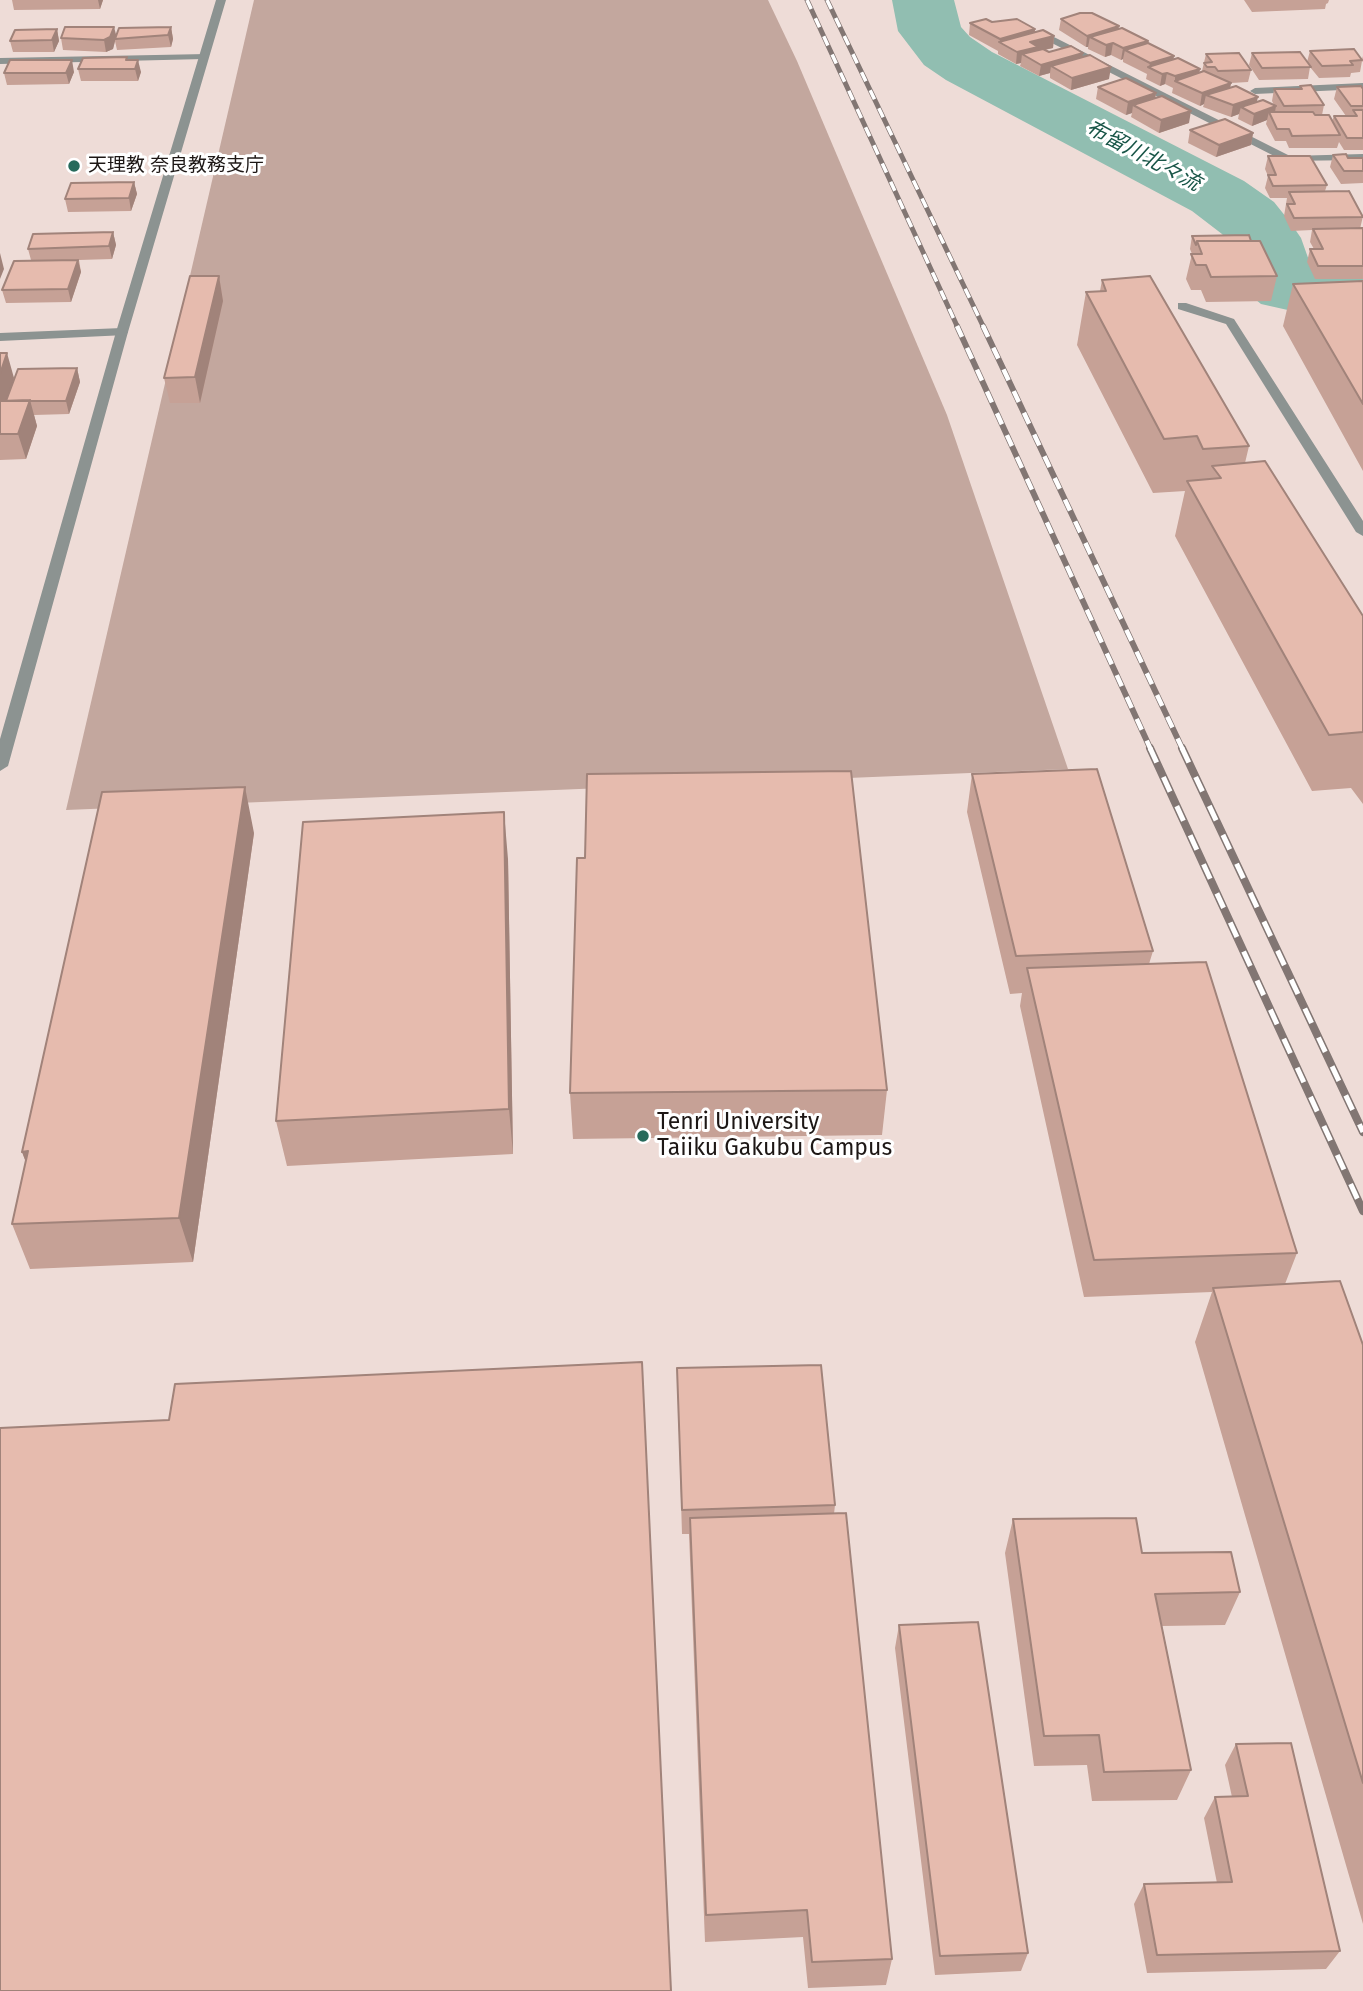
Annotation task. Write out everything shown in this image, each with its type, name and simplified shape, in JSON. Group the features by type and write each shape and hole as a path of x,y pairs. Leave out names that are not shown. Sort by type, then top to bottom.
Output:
{"street":[{"path":"0,766 122,332 221,0"},
{"path":"1041,34 1288,159 1363,157"},
{"path":"0,61 204,56"},
{"path":"1255,91 1363,86"},
{"path":"1182,306 1230,322 1363,532"},
{"path":"0,337 122,332"}],"shaded area":[{"path":"254,0 768,0 797,61 947,415 1068,769 66,810"}],"building":[{"path":"1080,13 1092,13 1119,26 1087,36 1061,19"},
{"path":"986,19 992,22 1017,19 1035,29 1000,39 970,23"},
{"path":"65,27 114,27 110,37 104,40 61,38"},
{"path":"171,27 168,35 115,39 119,28"},
{"path":"1122,28 1148,41 1123,48 1113,43 1106,45 1090,37"},
{"path":"57,29 52,40 10,41 15,30"},
{"path":"1043,30 1054,36 1030,42 1038,47 1017,52 999,42"},
{"path":"1148,43 1174,56 1150,63 1125,50"},
{"path":"1071,46 1083,53 1041,65 1022,54 1043,49 1049,52"},
{"path":"1354,49 1362,60 1350,61 1353,65 1322,66 1310,51"},
{"path":"1300,52 1311,67 1262,68 1252,53"},
{"path":"1239,53 1251,70 1218,71 1204,63 1212,62 1206,54"},
{"path":"1090,55 1111,67 1072,78 1051,66"},
{"path":"127,57 126,60 138,60 135,69 78,69 83,58"},
{"path":"1178,58 1200,69 1175,76 1162,74 1148,67"},
{"path":"10,60 72,60 66,73 4,73"},
{"path":"1204,71 1231,83 1202,93 1175,81"},
{"path":"1126,78 1156,93 1128,102 1098,87"},
{"path":"1311,85 1324,105 1284,106 1274,89 1302,89 1300,86"},
{"path":"1236,86 1258,97 1233,105 1206,95"},
{"path":"1361,86 1363,106 1351,106 1337,87"},
{"path":"1162,96 1191,111 1161,120 1133,105"},
{"path":"1263,100 1276,106 1254,114 1241,107"},
{"path":"1353,110 1363,110 1363,138 1347,138 1334,116 1357,116"},
{"path":"1269,112 1313,112 1315,115 1329,115 1340,135 1292,136 1289,129 1277,129"},
{"path":"1225,119 1253,133 1219,145 1190,130"},
{"path":"1346,154 1348,158 1363,158 1363,171 1344,171 1333,155"},
{"path":"1268,156 1310,156 1327,185 1273,186 1268,175 1276,175"},
{"path":"134,182 129,198 65,199 71,183"},
{"path":"1349,191 1363,217 1294,218 1287,204 1295,204 1289,192"},
{"path":"1363,228 1363,266 1318,266 1310,249 1323,249 1313,229"},
{"path":"113,232 109,246 28,249 33,234"},
{"path":"1249,235 1251,241 1197,241 1196,245 1192,236"},
{"path":"1197,241 1260,241 1277,276 1211,277 1206,265 1196,265 1191,254 1202,254"},
{"path":"78,260 68,289 2,290 14,261"},
{"path":"190,276 219,276 195,377 164,378"},
{"path":"1150,276 1249,446 1203,449 1197,436 1164,439 1086,292 1106,291 1102,280"},
{"path":"1363,281 1363,404 1293,284"},
{"path":"0,353 7,353 0,374"},
{"path":"77,368 66,401 6,401 18,369"},
{"path":"30,400 18,434 0,434 0,401"},
{"path":"1265,461 1363,616 1363,732 1329,735 1187,481 1221,478 1212,466"},
{"path":"1097,769 1153,951 1016,956 972,774"},
{"path":"851,771 887,1090 570,1093 577,858 585,858 587,774"},
{"path":"245,787 179,1218 12,1224 28,1151 22,1152 102,792"},
{"path":"504,812 509,1109 276,1121 303,822"},
{"path":"1206,962 1297,1253 1094,1260 1027,968"},
{"path":"1340,1281 1363,1345 1363,1783 1213,1288"},
{"path":"642,1362 671,1991 0,1991 0,1428 169,1420 175,1384"},
{"path":"821,1365 835,1505 682,1510 677,1368"},
{"path":"846,1513 892,1959 812,1962 807,1910 706,1915 690,1518"},
{"path":"1136,1518 1142,1553 1231,1552 1240,1592 1155,1594 1191,1770 1104,1772 1099,1735 1044,1736 1013,1519"},
{"path":"978,1622 1028,1953 940,1956 899,1625"},
{"path":"1291,1743 1340,1951 1157,1955 1144,1884 1232,1882 1215,1797 1248,1796 1236,1744"}],"waterway":[{"name":"布留川北々流","path":"923,0 930,31 947,51 969,66 1218,196 1248,218 1264,238 1277,279 1288,288 1310,292 1363,291"}],"railway":[{"path":"807,0 958,328"},
{"path":"827,0 984,328"},
{"path":"957,326 1151,750"},
{"path":"983,326 1183,750"},
{"path":"1150,748 1363,1211"},
{"path":"1182,748 1363,1132"}],"place":[{"name":"天理教 奈良教務支庁","path":"74,166"},
{"name":"Tenri University Taiiku Gakubu Campus","path":"643,1136"}]}
